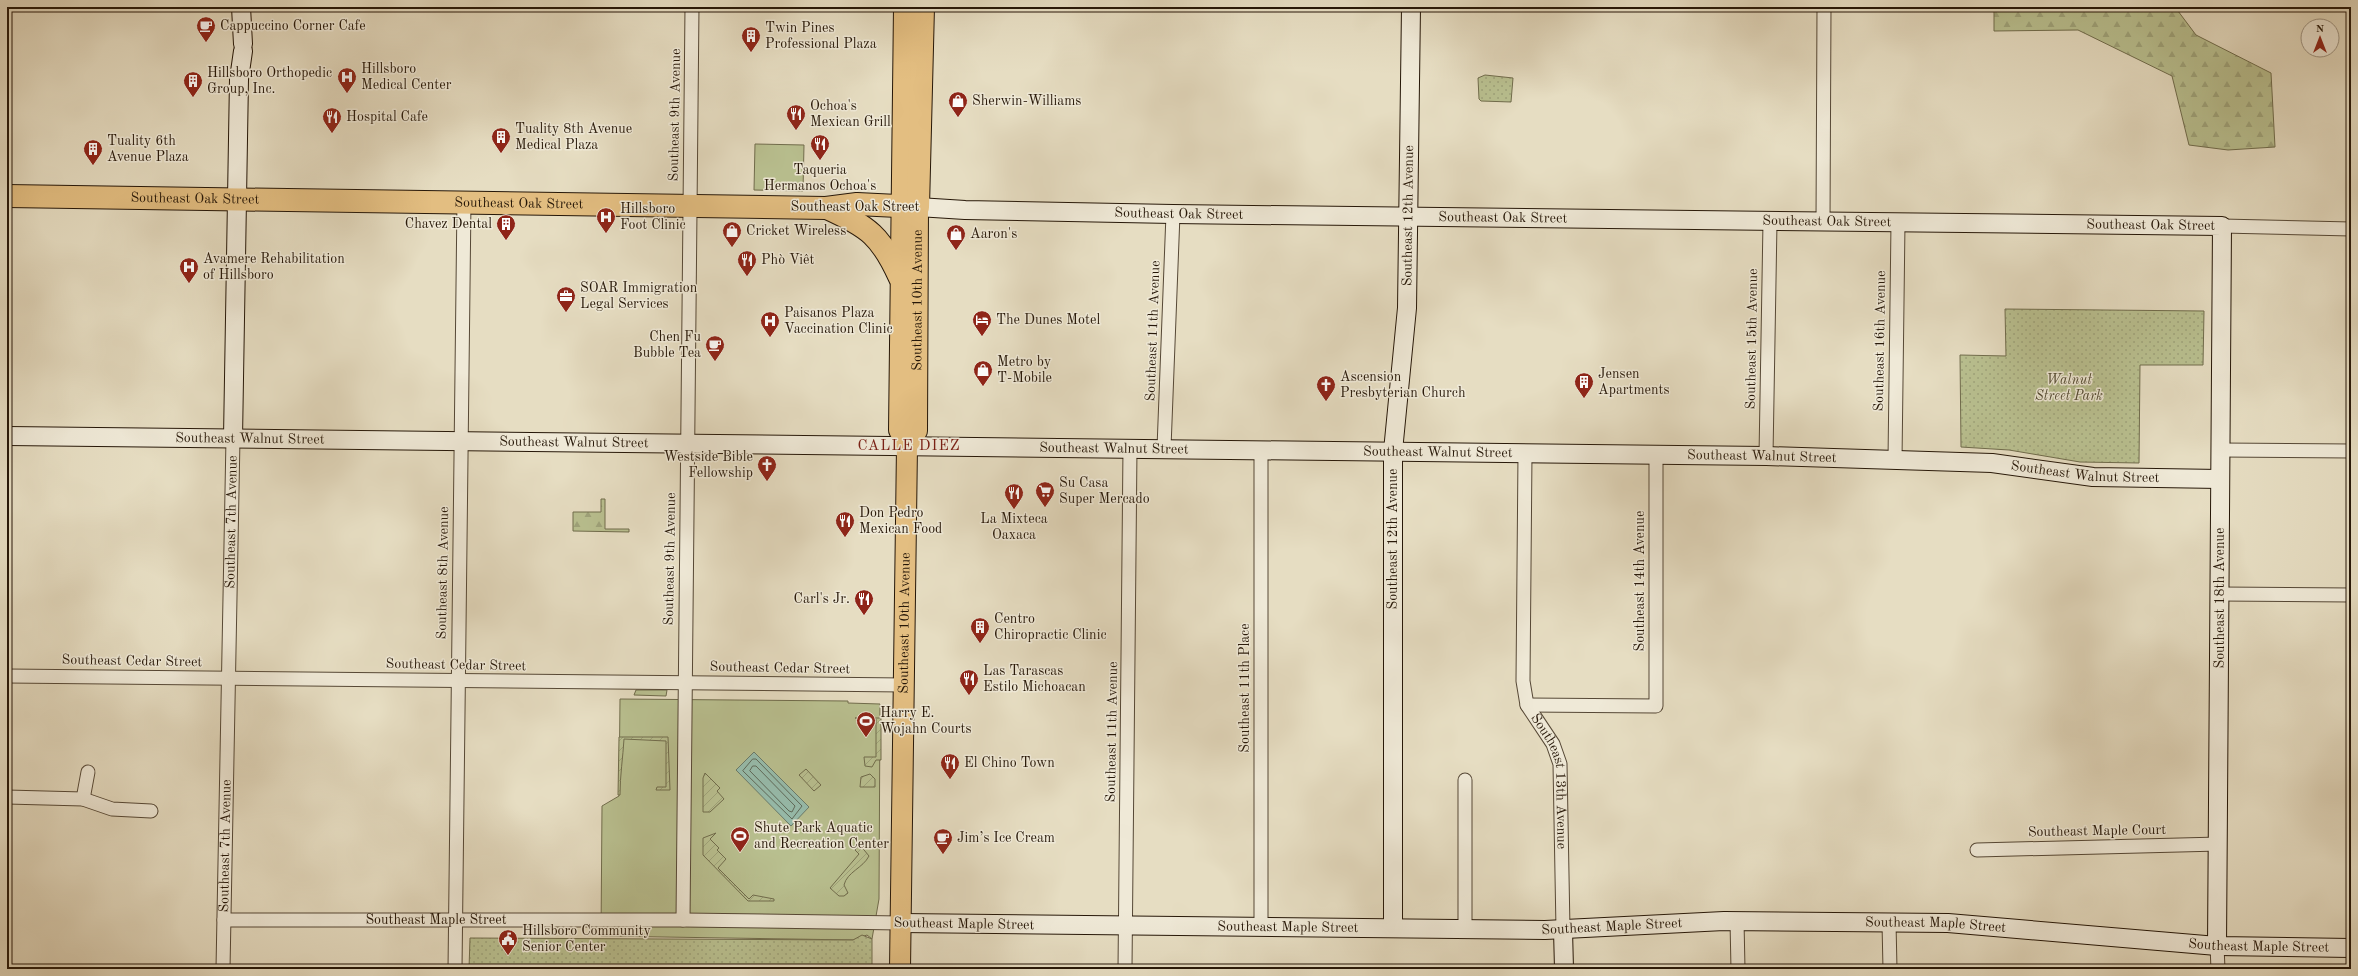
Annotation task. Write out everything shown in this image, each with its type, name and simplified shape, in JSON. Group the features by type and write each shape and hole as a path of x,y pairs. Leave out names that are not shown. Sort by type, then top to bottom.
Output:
{"highway":[{"name":"Southeast 10th Avenue","path":"910,206 923,7"},
{"name":"Southeast Oak Street","path":"7,196 464,201 826,208 856,204 910,206"},
{"path":"826,208 859,223 873,234 888,252 900,278"}],"main road":[{"name":"Southeast 10th Avenue","path":"904,7 917,431 907,446"},
{"name":"Southeast 10th Avenue","path":"900,969 907,446 898,430 900,278 910,206"}],"street":[{"name":"Southeast 7th Avenue","path":"223,969 238,79 243,48 241,7"},
{"name":"Southeast 9th Avenue","path":"683,920 692,7"},
{"name":"Southeast 12th Avenue","path":"1393,928 1394,451 1404,350 1410,7"},
{"path":"1823,222 1824,7"},
{"name":"Southeast 8th Avenue","path":"455,969 464,201"},
{"name":"Southeast Oak Street","path":"910,206 965,210 1173,214 2222,226 2351,229"},
{"name":"Southeast 11th Avenue","path":"1164,448 1173,214"},
{"name":"Southeast 15th Avenue","path":"1766,456 1770,222"},
{"name":"Southeast 16th Avenue","path":"1895,460 1898,223"},
{"name":"Southeast 18th Avenue","path":"2218,969 2222,226"},
{"name":"Southeast Walnut Street","path":"7,436 1261,449 1656,456 1766,456 1992,463 2093,478 2220,479"},
{"name":"Southeast 11th Avenue","path":"1125,969 1130,448"},
{"name":"Southeast 11th Place","path":"1261,449 1262,927"},
{"path":"2221,450 2351,451"},
{"name":"Southeast 13th Avenue","path":"1525,454 1523,681 1527,705 1553,744 1560,764 1564,969"},
{"name":"Southeast 14th Avenue","path":"1527,705 1656,706 1656,456"},
{"path":"2220,594 2351,595"},
{"name":"Southeast Cedar Street","path":"7,676 458,682 904,685"},
{"path":"83,799 88,772"},
{"path":"1465,780 1465,930"},
{"path":"7,797 83,799 118,810 151,811"},
{"name":"Southeast Maple Court","path":"1977,850 2219,844"},
{"name":"Southeast Maple Street","path":"224,920 683,920 1465,930 1563,930 1737,921 1890,923 1973,925 2217,946 2351,948"},
{"path":"1737,921 1738,969"},
{"path":"1890,923 1890,969"}],"green space":[{"path":"1994,7 2175,7 2196,35 2271,73 2275,147 2228,150 2189,145 2172,76 2078,30 1994,31"},
{"path":"1485,75 1513,78 1511,102 1481,101 1479,99 1478,78"},
{"path":"755,144 804,145 803,191 754,190"},
{"name":"Walnut Street Park","path":"2005,309 2204,311 2203,365 2140,365 2139,463 2080,462 2009,450 1961,447 1960,355 2006,356"},
{"path":"601,499 605,499 605,529 629,529 629,532 573,531 573,512 601,512"},
{"path":"636,690 667,690 666,696 634,695"},
{"name":"Shute Park Aquatic and Recreation Center","path":"620,699 848,701 848,703 880,704 879,899 872,939 867,935 853,940 601,936 602,806 619,796"},
{"path":"855,718 881,718 881,760 876,760 872,767 865,766 864,757 876,757 876,719"},
{"path":"619,737 668,737 670,790 656,790 657,787 666,787 666,741 624,739 620,795 618,795"},
{"path":"806,769 821,785 814,791 799,775"},
{"path":"705,773 720,788 717,791 724,799 710,812 703,812 703,778"},
{"path":"870,774 875,779 875,787 860,787 861,777"},
{"path":"716,833 710,839 719,848 717,850 726,859 718,868 749,899 753,895 774,899 774,901 748,901 703,855 703,838"},
{"path":"860,845 869,856 863,864 848,877 844,885 848,893 844,896 839,896 830,888 859,854 855,850"},
{"path":"862,935 872,939 872,969 469,969 470,938 853,940"}],"water":[{"path":"754,752 809,807 791,826 736,770"}],"railway":[{"path":"7,966 13,969"}],"place":[{"name":"Cappuccino Corner Cafe","path":"206,43"},
{"name":"Twin Pines Professional Plaza","path":"751,53"},
{"name":"Hillsboro Medical Center","path":"347,94"},
{"name":"Hillsboro Orthopedic Group, Inc.","path":"193,98"},
{"name":"Sherwin-Williams","path":"958,118"},
{"name":"Ochoa's Mexican Grill","path":"796,131"},
{"name":"Hospital Cafe","path":"332,134"},
{"name":"Tuality 8th Avenue Medical Plaza","path":"501,154"},
{"name":"Taqueria Hermanos Ochoa's","path":"820,161"},
{"name":"Tuality 6th Avenue Plaza","path":"93,166"},
{"name":"Hillsboro Foot Clinic","path":"606,234"},
{"name":"Chavez Dental","path":"506,241"},
{"name":"Cricket Wireless","path":"732,248"},
{"name":"Aaron's","path":"956,251"},
{"name":"Phò Viêt","path":"747,277"},
{"name":"Avamere Rehabilitation of Hillsboro","path":"189,284"},
{"name":"SOAR Immigration Legal Services","path":"566,313"},
{"name":"The Dunes Motel","path":"982,337"},
{"name":"Paisanos Plaza Vaccination Clinic","path":"770,338"},
{"name":"Chen Fu Bubble Tea","path":"715,362"},
{"name":"Metro by T-Mobile","path":"983,387"},
{"name":"Jensen Apartments","path":"1584,399"},
{"name":"Ascension Presbyterian Church","path":"1326,402"},
{"name":"Westside Bible Fellowship","path":"767,482"},
{"name":"Su Casa Super Mercado","path":"1045,508"},
{"name":"La Mixteca Oaxaca","path":"1014,510"},
{"name":"Don Pedro Mexican Food","path":"845,538"},
{"name":"Carl's Jr.","path":"864,616"},
{"name":"Centro Chiropractic Clinic","path":"980,644"},
{"name":"Las Tarascas Estilo Michoacan","path":"969,696"},
{"name":"Harry E. Wojahn Courts","path":"866,738"},
{"name":"El Chino Town","path":"950,780"},
{"name":"Shute Park Aquatic and Recreation Center","path":"740,853"},
{"name":"Jim’s Ice Cream","path":"943,855"},
{"name":"Hillsboro Community Senior Center","path":"508,956"}],"district":[{"name":"CALLE DIEZ","path":"909,446"}]}
